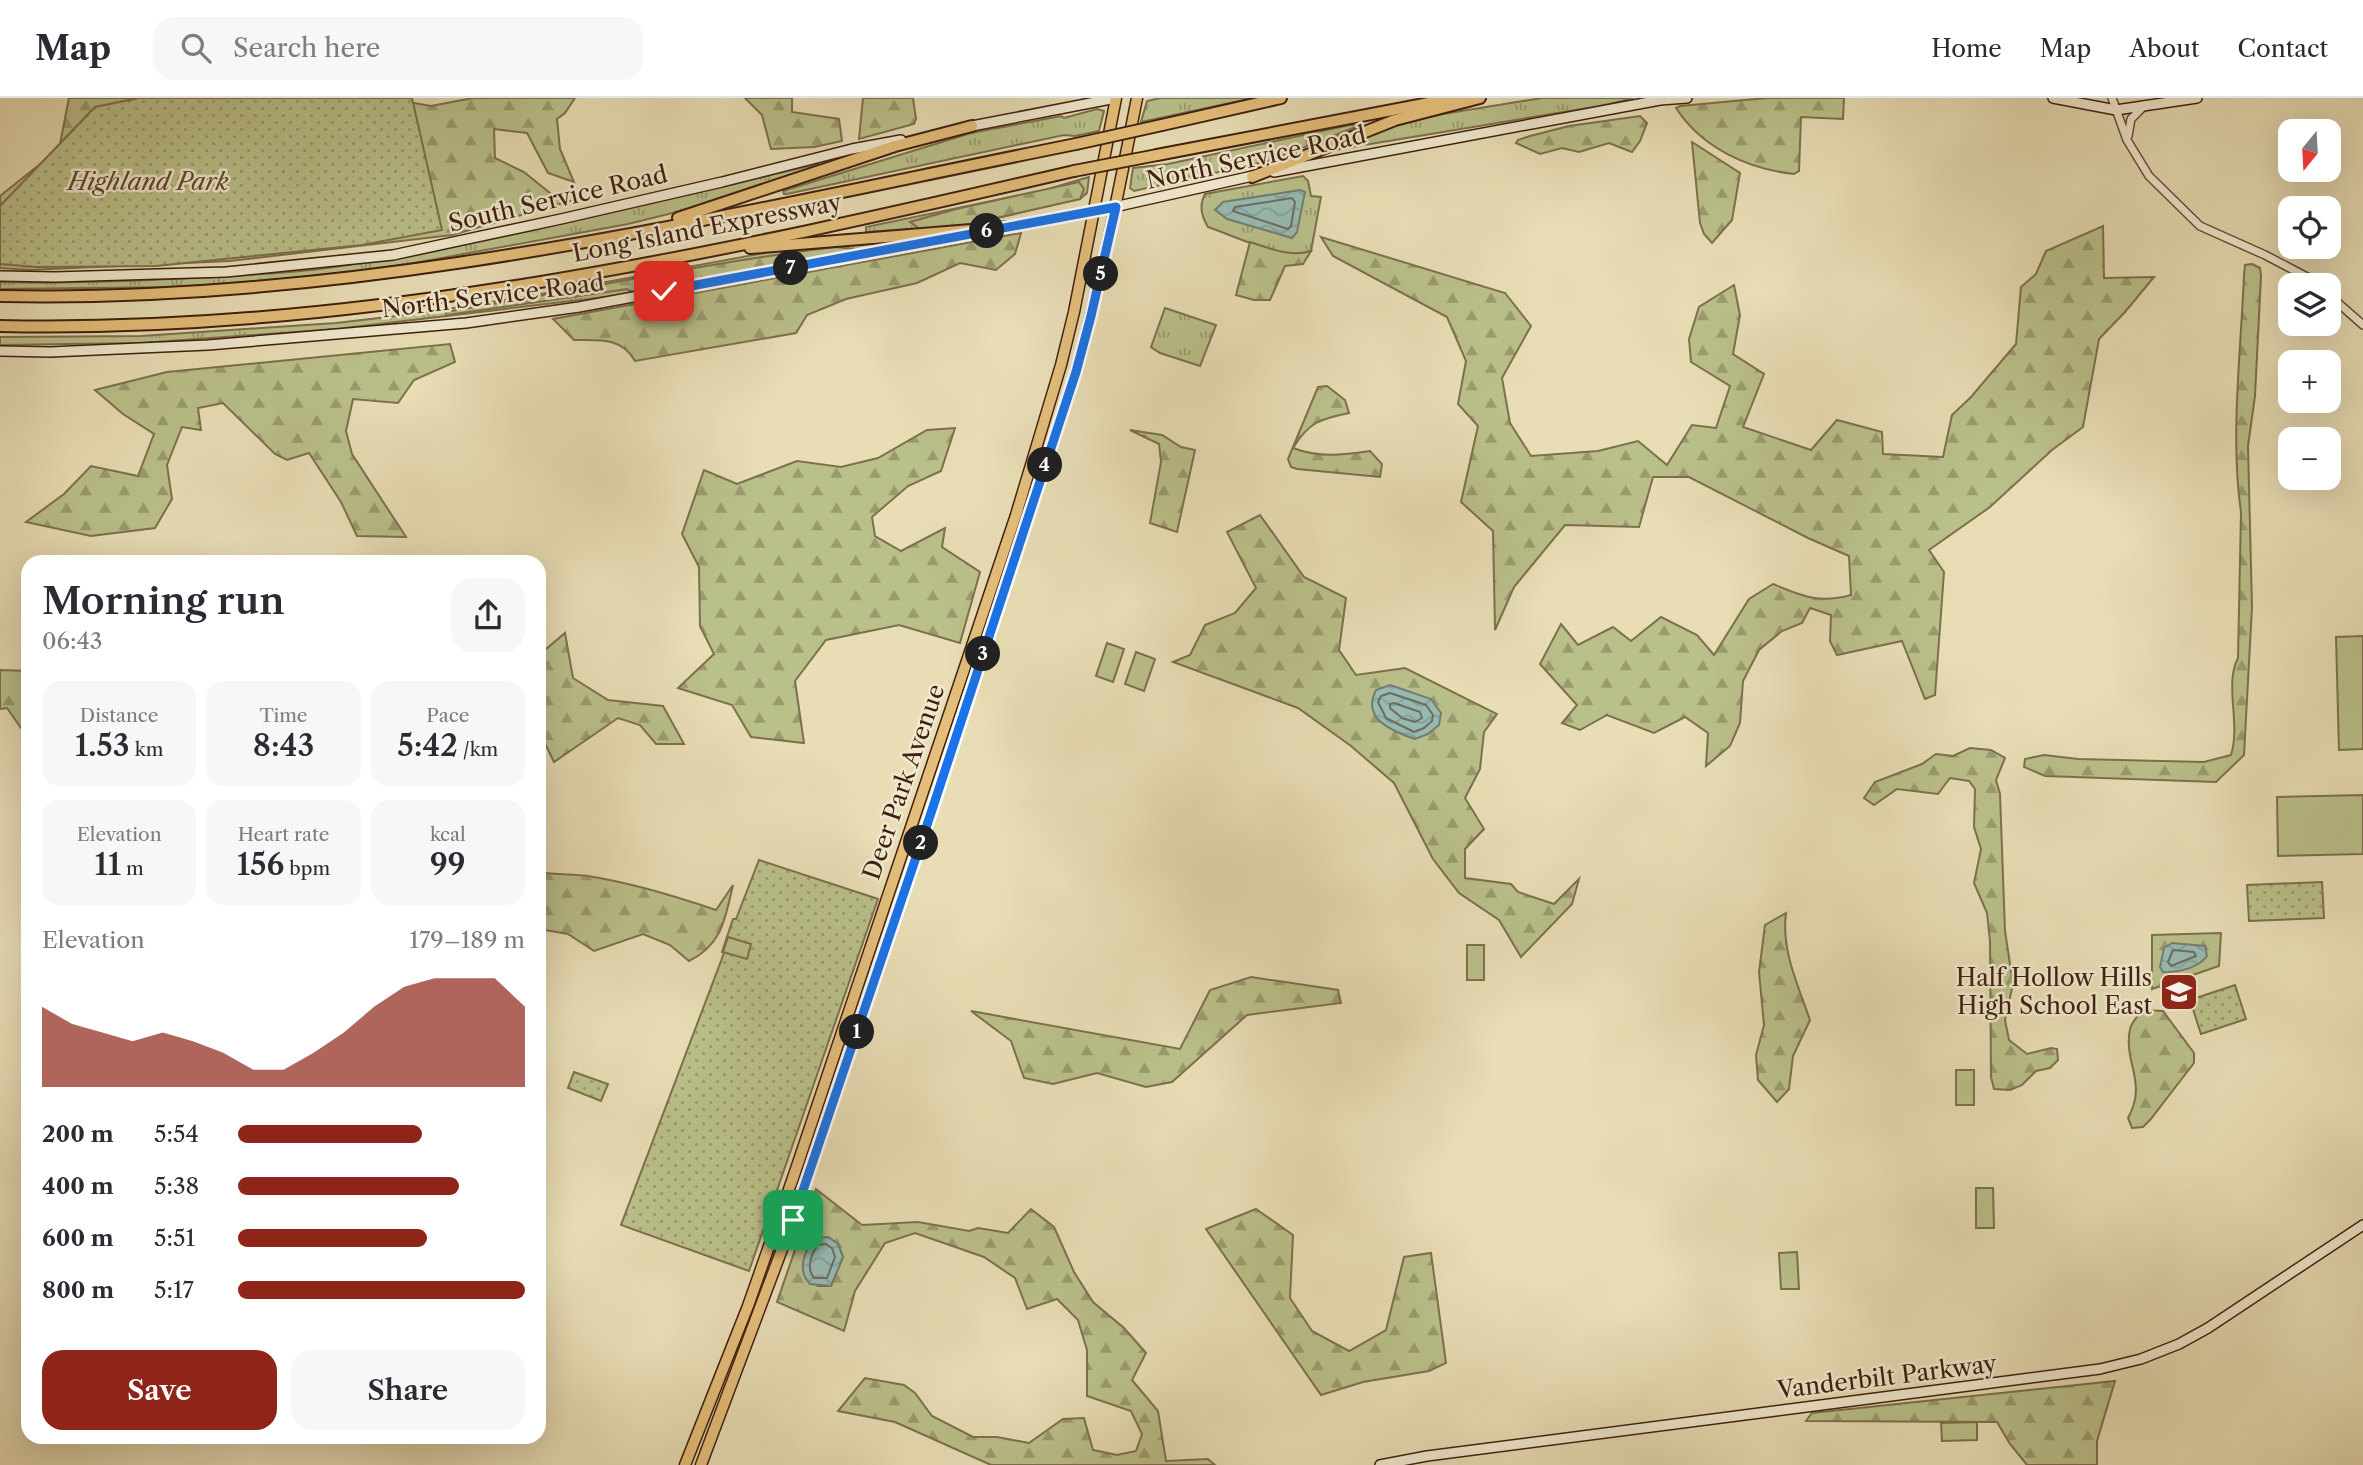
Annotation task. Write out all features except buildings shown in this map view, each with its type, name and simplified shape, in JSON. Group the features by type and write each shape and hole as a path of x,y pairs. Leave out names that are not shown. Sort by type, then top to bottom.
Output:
{"highway":[{"name":"Long Island Expressway","path":"0,296 120,295 284,284 473,261 562,246 1076,144 1281,98"},
{"name":"Long Island Expressway","path":"0,326 197,321 380,304 490,289 733,247 1073,171 1455,98"},
{"path":"1252,177 1395,120 1480,98"},
{"path":"562,246 700,211 895,146 972,126"},
{"path":"733,247 762,248 1008,228"}],"main road":[{"name":"South Service Road","path":"0,276 226,272 393,255 695,188 852,149 1116,98"},
{"name":"Deer Park Avenue","path":"685,1465 748,1306 785,1202 1016,514 1061,365 1074,312 1116,98"},
{"name":"Deer Park Avenue","path":"701,1465 793,1220 1076,372 1116,207 1137,98"},
{"name":"North Service Road","path":"0,351 50,352 208,345 466,323 579,307 1093,212 1252,177 1638,104 1687,98"},
{"path":"2053,98 2116,110 2197,98"},
{"name":"Vanderbilt Parkway","path":"1380,1465 1438,1454 2100,1369 2141,1359 2179,1344 2208,1328 2363,1225"}],"street":[{"path":"2112,98 2127,140 2149,176 2200,226 2299,273"},
{"path":"2127,140 2131,119 2145,105"},
{"path":"2341,306 2363,325"}],"green space":[{"name":"Highland Park","path":"69,98 407,98 408,102 431,106 473,98 575,98 565,113 557,119 560,149 574,182 548,173 527,133 494,129 495,158 524,172 555,197 570,201 452,235 230,261 29,270 0,268 0,196 59,149"},
{"name":"Highland Park","path":"139,98 412,98 442,230 362,245 156,266 37,267 0,264 0,206 95,107"},
{"path":"745,98 792,98 792,112 839,119 842,141 814,147 771,149 762,115"},
{"path":"863,98 913,98 916,119 914,124 859,139"},
{"path":"1160,98 1253,98 1141,122 1147,101"},
{"path":"1542,98 1633,98 1606,105 1316,153 1412,119"},
{"path":"1767,98 1844,98 1843,119 1801,117 1799,171 1794,174 1760,167 1727,154 1699,134 1676,108 1680,106"},
{"path":"1097,109 1104,111 1099,131 1075,136 1064,135 787,194 783,191 971,133 1061,116 1064,118"},
{"path":"1640,116 1647,123 1632,152 1609,143 1579,152 1562,148 1540,154 1516,143 1530,136 1569,126"},
{"path":"1350,125 1361,125 1268,161 1134,191 1130,188 1133,168 1168,164"},
{"path":"1692,142 1740,173 1732,220 1712,243 1704,234 1700,223"},
{"path":"818,164 820,167 709,204 628,224 387,268 177,287 0,289 0,282 195,278 291,272 348,265 525,232"},
{"path":"1303,176 1308,181 1311,196 1321,197 1311,251 1287,253 1259,246 1208,227 1204,219 1201,206 1205,194"},
{"path":"1089,177 1087,193 1080,199 966,225 866,232 866,227 1045,190"},
{"path":"1079,182 1084,189 1080,199 966,225 920,229 910,222 956,209"},
{"path":"2103,226 2104,278 2154,277 2099,339 2083,427 2052,450 1990,507 1929,550 1944,572 1935,695 1925,699 1902,641 1837,655 1830,641 1831,615 1810,608 1802,623 1782,631 1759,650 1743,681 1740,723 1730,746 1706,766 1708,733 1685,717 1654,733 1607,715 1580,730 1562,723 1577,705 1540,664 1561,624 1578,645 1613,627 1631,641 1661,617 1697,635 1714,655 1749,599 1773,584 1820,599 1851,595 1849,556 1689,477 1653,477 1639,527 1565,525 1514,587 1495,630 1493,531 1461,502 1478,426 1458,404 1466,361 1447,317 1333,256 1321,237 1505,293 1531,326 1502,378 1510,423 1531,456 1598,451 1638,441 1667,465 1692,425 1716,428 1730,386 1691,362 1689,339 1699,307 1734,285 1740,315 1733,354 1764,374 1743,427 1811,450 1837,420 1882,432 1883,454 1943,457 1952,415 2016,344 2021,287 2036,274 2046,251"},
{"path":"1021,233 1015,254 996,270 960,263 917,283 846,299 807,315 796,333 635,361 630,353 616,344 600,340 574,340 553,319"},
{"path":"1250,242 1288,253 1311,251 1303,264 1285,266 1270,300 1254,300 1236,295"},
{"path":"878,243 878,246 862,250 639,293 337,329 141,343 0,345 0,337 141,336 336,323 422,313 541,294 770,252"},
{"path":"835,247 862,250 637,294 627,289 447,315 445,312 688,269"},
{"path":"2252,264 2260,268 2261,276 2255,396 2248,446 2252,607 2244,755 2216,782 2045,776 2024,767 2025,759 2044,755 2078,759 2204,762 2231,755 2234,743 2232,680 2238,658 2241,512 2236,455 2237,394 2245,265"},
{"path":"1165,308 1216,325 1200,366 1160,353 1151,347"},
{"path":"450,344 455,362 414,380 398,403 353,399 346,431 352,454 406,537 357,536 341,502 309,453 287,460 275,454 223,403 198,408 201,430 182,427 167,465 172,499 155,528 91,536 26,522 64,494 91,466 138,476 154,434 123,414 95,390 167,372"},
{"path":"1327,386 1345,400 1349,413 1316,423 1304,432 1293,448 1322,454 1370,451 1382,464 1380,477 1291,467 1288,459 1318,387"},
{"path":"955,428 941,471 908,486 872,517 875,536 901,551 945,528 942,547 980,572 960,643 899,625 826,640 795,681 804,743 751,737 732,705 678,688 714,654 700,626 699,567 682,534 704,470 737,484 797,461 841,467 878,458 927,430"},
{"path":"1130,430 1162,435 1181,447 1195,450 1177,532 1150,523 1161,462 1159,444"},
{"path":"1260,515 1304,577 1346,598 1339,650 1356,675 1405,668 1497,714 1484,732 1480,769 1465,798 1484,829 1465,849 1465,878 1511,884 1518,892 1554,904 1579,879 1572,904 1521,957 1499,920 1459,893 1433,859 1394,783 1351,746 1298,708 1173,662 1190,655 1205,625 1235,613 1256,588 1227,532"},
{"path":"565,633 573,678 608,700 663,706 684,744 656,744 640,725 618,718 554,762 546,745 546,649"},
{"path":"2363,636 2363,749 2339,750 2336,637"},
{"path":"1107,643 1124,649 1113,682 1096,676"},
{"path":"1136,652 1155,659 1144,691 1125,684"},
{"path":"0,670 21,671 21,728 7,708 0,709"},
{"path":"1970,748 1991,750 2005,758 1996,780 2000,794 2005,931 2013,984 2005,1020 2009,1040 2027,1054 2057,1049 2058,1060 2050,1068 2036,1071 2022,1085 2010,1090 1994,1089 1991,1077 1990,941 1987,913 1974,883 1981,849 1974,827 1975,789 1969,781 1950,778 1938,794 1897,789 1874,805 1864,798 1875,782 1922,764 1936,754 1953,756"},
{"path":"2363,795 2363,854 2278,856 2277,797"},
{"path":"759,860 878,899 749,1271 621,1225 724,953 722,952 733,919 736,919"},
{"path":"546,873 621,882 716,910 733,885 724,920 715,939 700,955 689,961 670,945 643,934 594,951 568,934 546,930"},
{"path":"2322,882 2324,918 2249,921 2247,885"},
{"path":"1786,913 1788,954 1810,1020 1793,1056 1789,1089 1777,1102 1758,1080 1756,1055 1764,1025 1759,972 1765,925"},
{"path":"2221,933 2219,966 2152,989 2152,935"},
{"path":"728,937 751,944 747,959 723,952"},
{"path":"1467,945 1484,945 1484,980 1467,980"},
{"path":"1251,977 1338,990 1341,1003 1247,1015 1172,1082 1146,1087 1097,1073 1053,1084 1024,1078 1011,1041 971,1011 1180,1049 1210,990"},
{"path":"2235,985 2246,1019 2201,1034 2190,1000"},
{"path":"2142,1010 2163,1011 2194,1053 2194,1063 2150,1120 2143,1127 2132,1128 2128,1118 2134,1105 2136,1083 2129,1041 2133,1022"},
{"path":"1956,1070 1974,1070 1974,1105 1956,1105"},
{"path":"574,1072 608,1084 601,1101 568,1088"},
{"path":"1976,1188 1993,1188 1994,1228 1976,1228"},
{"path":"816,1189 862,1225 918,1222 969,1231 978,1228 1008,1233 1031,1209 1054,1227 1074,1272 1093,1302 1124,1328 1146,1353 1132,1380 1158,1411 1166,1461 1208,1459 1215,1465 991,1465 895,1422 838,1411 865,1378 904,1385 915,1393 932,1416 973,1437 997,1437 1029,1443 1063,1419 1084,1418 1093,1450 1117,1455 1136,1451 1142,1434 1131,1411 1087,1396 1087,1350 1078,1320 1057,1299 1027,1309 1015,1278 984,1257 915,1233 885,1243 855,1291 844,1331 777,1302","holes":["828,1237 838,1244 843,1257 831,1286 818,1286 803,1270 809,1247 813,1240"]},
{"path":"1256,1209 1293,1235 1290,1298 1312,1331 1349,1351 1386,1330 1404,1257 1431,1253 1446,1363 1429,1371 1363,1382 1321,1395 1206,1229"},
{"path":"1797,1252 1799,1289 1781,1289 1779,1253"},
{"path":"2115,1381 2097,1441 2097,1465 2027,1465 1997,1422 1806,1421 1812,1413"},
{"path":"1977,1422 1977,1440 1942,1441 1941,1423"}],"water":[{"path":"1300,190 1305,192 1297,232 1292,238 1227,219 1215,210 1223,202"},
{"path":"1390,685 1431,699 1441,713 1439,725 1428,734 1415,739 1381,722 1373,709 1372,700 1376,690"},
{"path":"2172,943 2205,946 2207,956 2187,969 2163,972 2160,967 2164,948"},
{"path":"828,1237 838,1244 843,1257 831,1286 810,1284 803,1268 807,1250 813,1239"}],"place":[{"name":"Half Hollow Hills High School East","path":"2179,992"}],"route":[{"path":"664,291 1116,207 1076,372 793,1220"}]}
